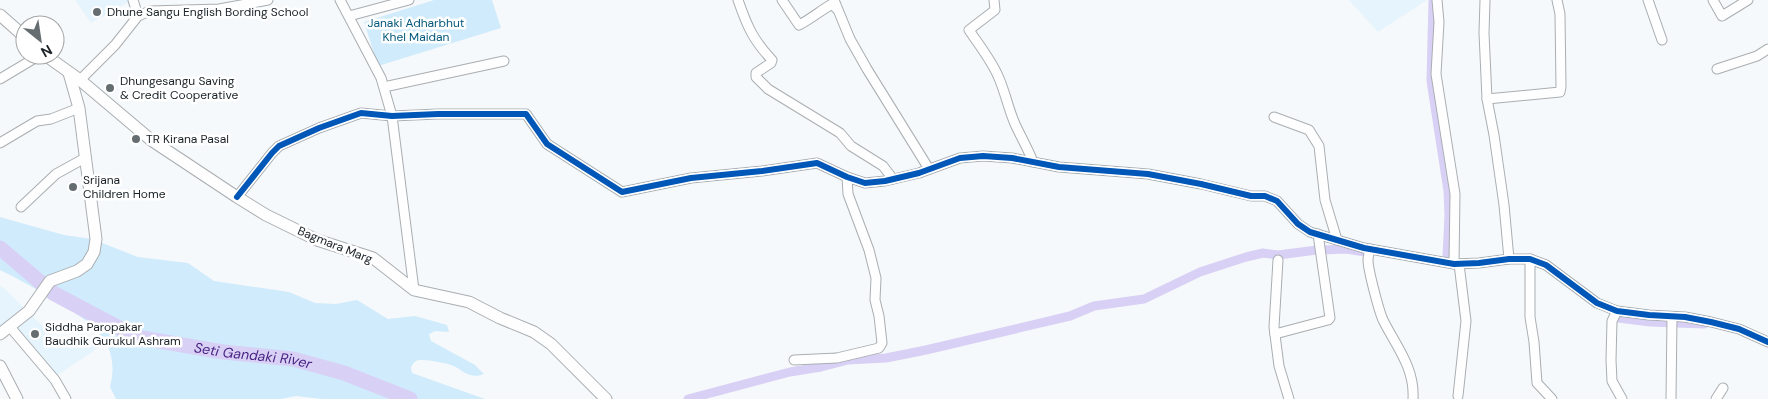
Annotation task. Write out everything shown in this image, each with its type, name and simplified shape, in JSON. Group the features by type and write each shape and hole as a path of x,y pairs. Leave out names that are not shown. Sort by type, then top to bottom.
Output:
{"main road":[{"path":"0,15 15,28"},
{"name":"Bagmara Marg","path":"59,65 80,80 151,140 266,215 317,240 373,258 414,290 469,302 500,318 534,332 551,344 606,399"},
{"path":"0,334 10,328 29,311 50,281 77,271 87,264 94,252 96,238 79,108 69,73"},
{"path":"0,366 18,399"}],"street":[{"path":"133,0 138,16"},
{"path":"80,80 115,45 138,16 150,11 219,9 268,0"},
{"path":"340,0 381,78 392,116 414,290"},
{"path":"348,16 408,0"},
{"path":"738,0 756,44 772,60 771,63 756,73 756,77 768,89 840,133 851,146 883,166 894,179"},
{"path":"782,0 798,25 811,20 818,12 832,4 838,10"},
{"path":"834,0 850,39 929,169"},
{"path":"994,0 995,10 969,30 997,73 1012,116 1019,133 1028,147 1033,162"},
{"path":"1437,0 1439,22 1436,74 1456,194 1456,264 1466,321 1458,396"},
{"path":"1486,0 1484,33 1487,99 1504,205 1509,258"},
{"path":"1487,99 1560,92 1560,14 1557,0"},
{"path":"1648,0 1662,40"},
{"path":"1712,0 1722,16 1748,0"},
{"path":"1717,69 1757,56 1768,49"},
{"path":"384,87 504,61"},
{"path":"0,79 23,65"},
{"path":"0,143 38,120 51,119 79,108"},
{"path":"237,197 279,146 319,128 361,113 392,116 526,114 547,144 622,192 690,178 817,163 865,183 894,179 960,158 983,156 1060,167 1148,174 1251,196 1265,196 1277,201 1298,224 1310,232 1370,249 1456,264 1479,263 1509,258 1530,258 1546,265 1597,303 1617,311 1672,321 1694,319 1739,329 1768,342"},
{"path":"1274,117 1309,130 1319,146 1325,200 1337,240"},
{"path":"21,207 56,174 85,158"},
{"path":"794,360 837,358 879,348 882,343 875,300 876,278 869,250 848,194 847,177"},
{"path":"1275,334 1330,318 1318,234"},
{"path":"1370,249 1368,262 1378,306 1383,320 1408,364 1414,392 1413,399"},
{"path":"1530,258 1530,317 1537,384 1552,399"},
{"path":"1278,260 1274,327 1279,366 1288,398"},
{"path":"1617,311 1612,321 1610,360 1612,381 1622,399"},
{"path":"1671,399 1672,321"},
{"path":"10,328 55,380 66,399"},
{"path":"1716,399 1723,388"}],"shaded area":[{"name":"Dhune Sangu English Bording School","path":"75,0 130,0 130,1 91,23"},
{"path":"1349,0 1427,0 1378,32"},
{"name":"Siddha Paropakar Baudhik Gurukul Ashram","path":"0,286 57,340 83,338 101,346 56,376 16,329 0,330"}],"green space":[{"name":"Janaki Adharbhut Khel Maidan","path":"434,0 492,0 501,28 378,66 364,22"},
{"path":"0,217 64,235 92,239 138,257 188,263 214,281 289,292 315,303 336,304 357,300 388,319 415,316 447,325 449,332 435,331 429,334 431,341 475,365 484,374 474,376 451,365 423,360 414,363 411,367 412,373 485,399 322,399 296,396 281,399 116,399 110,387 111,357 107,344 100,334 90,324 67,308 0,270"}],"waterway":[{"path":"1433,0 1431,81 1448,191 1447,256"},
{"name":"Seti Gandaki River","path":"0,248 53,293 136,337 223,352 293,359 344,373 410,399"},
{"path":"1322,250 1346,249 1365,252"},
{"path":"688,399 790,372 848,360 886,358 926,350 1070,316 1094,306 1144,299 1200,272 1246,257 1263,253 1278,255 1317,250"},
{"path":"1618,318 1650,322 1704,324"}],"cycle path":[{"path":"237,197 279,146 319,128 361,113 392,116 526,114 547,144 622,192 691,178 817,163 865,183 885,181 919,173 960,158 983,156 1012,158 1059,167 1148,174 1251,196 1265,196 1277,201 1298,224 1310,232 1364,248 1454,264 1530,259 1546,265 1597,303 1617,311 1685,317 1711,322 1739,329 1768,342"}],"place":[{"name":"Dhune Sangu English Bording School","path":"97,12"},
{"name":"Dhungesangu Saving & Credit Cooperative","path":"110,88"},
{"name":"TR Kirana Pasal","path":"136,139"},
{"name":"Srijana Children Home","path":"73,187"},
{"name":"Siddha Paropakar Baudhik Gurukul Ashram","path":"35,334"}]}
